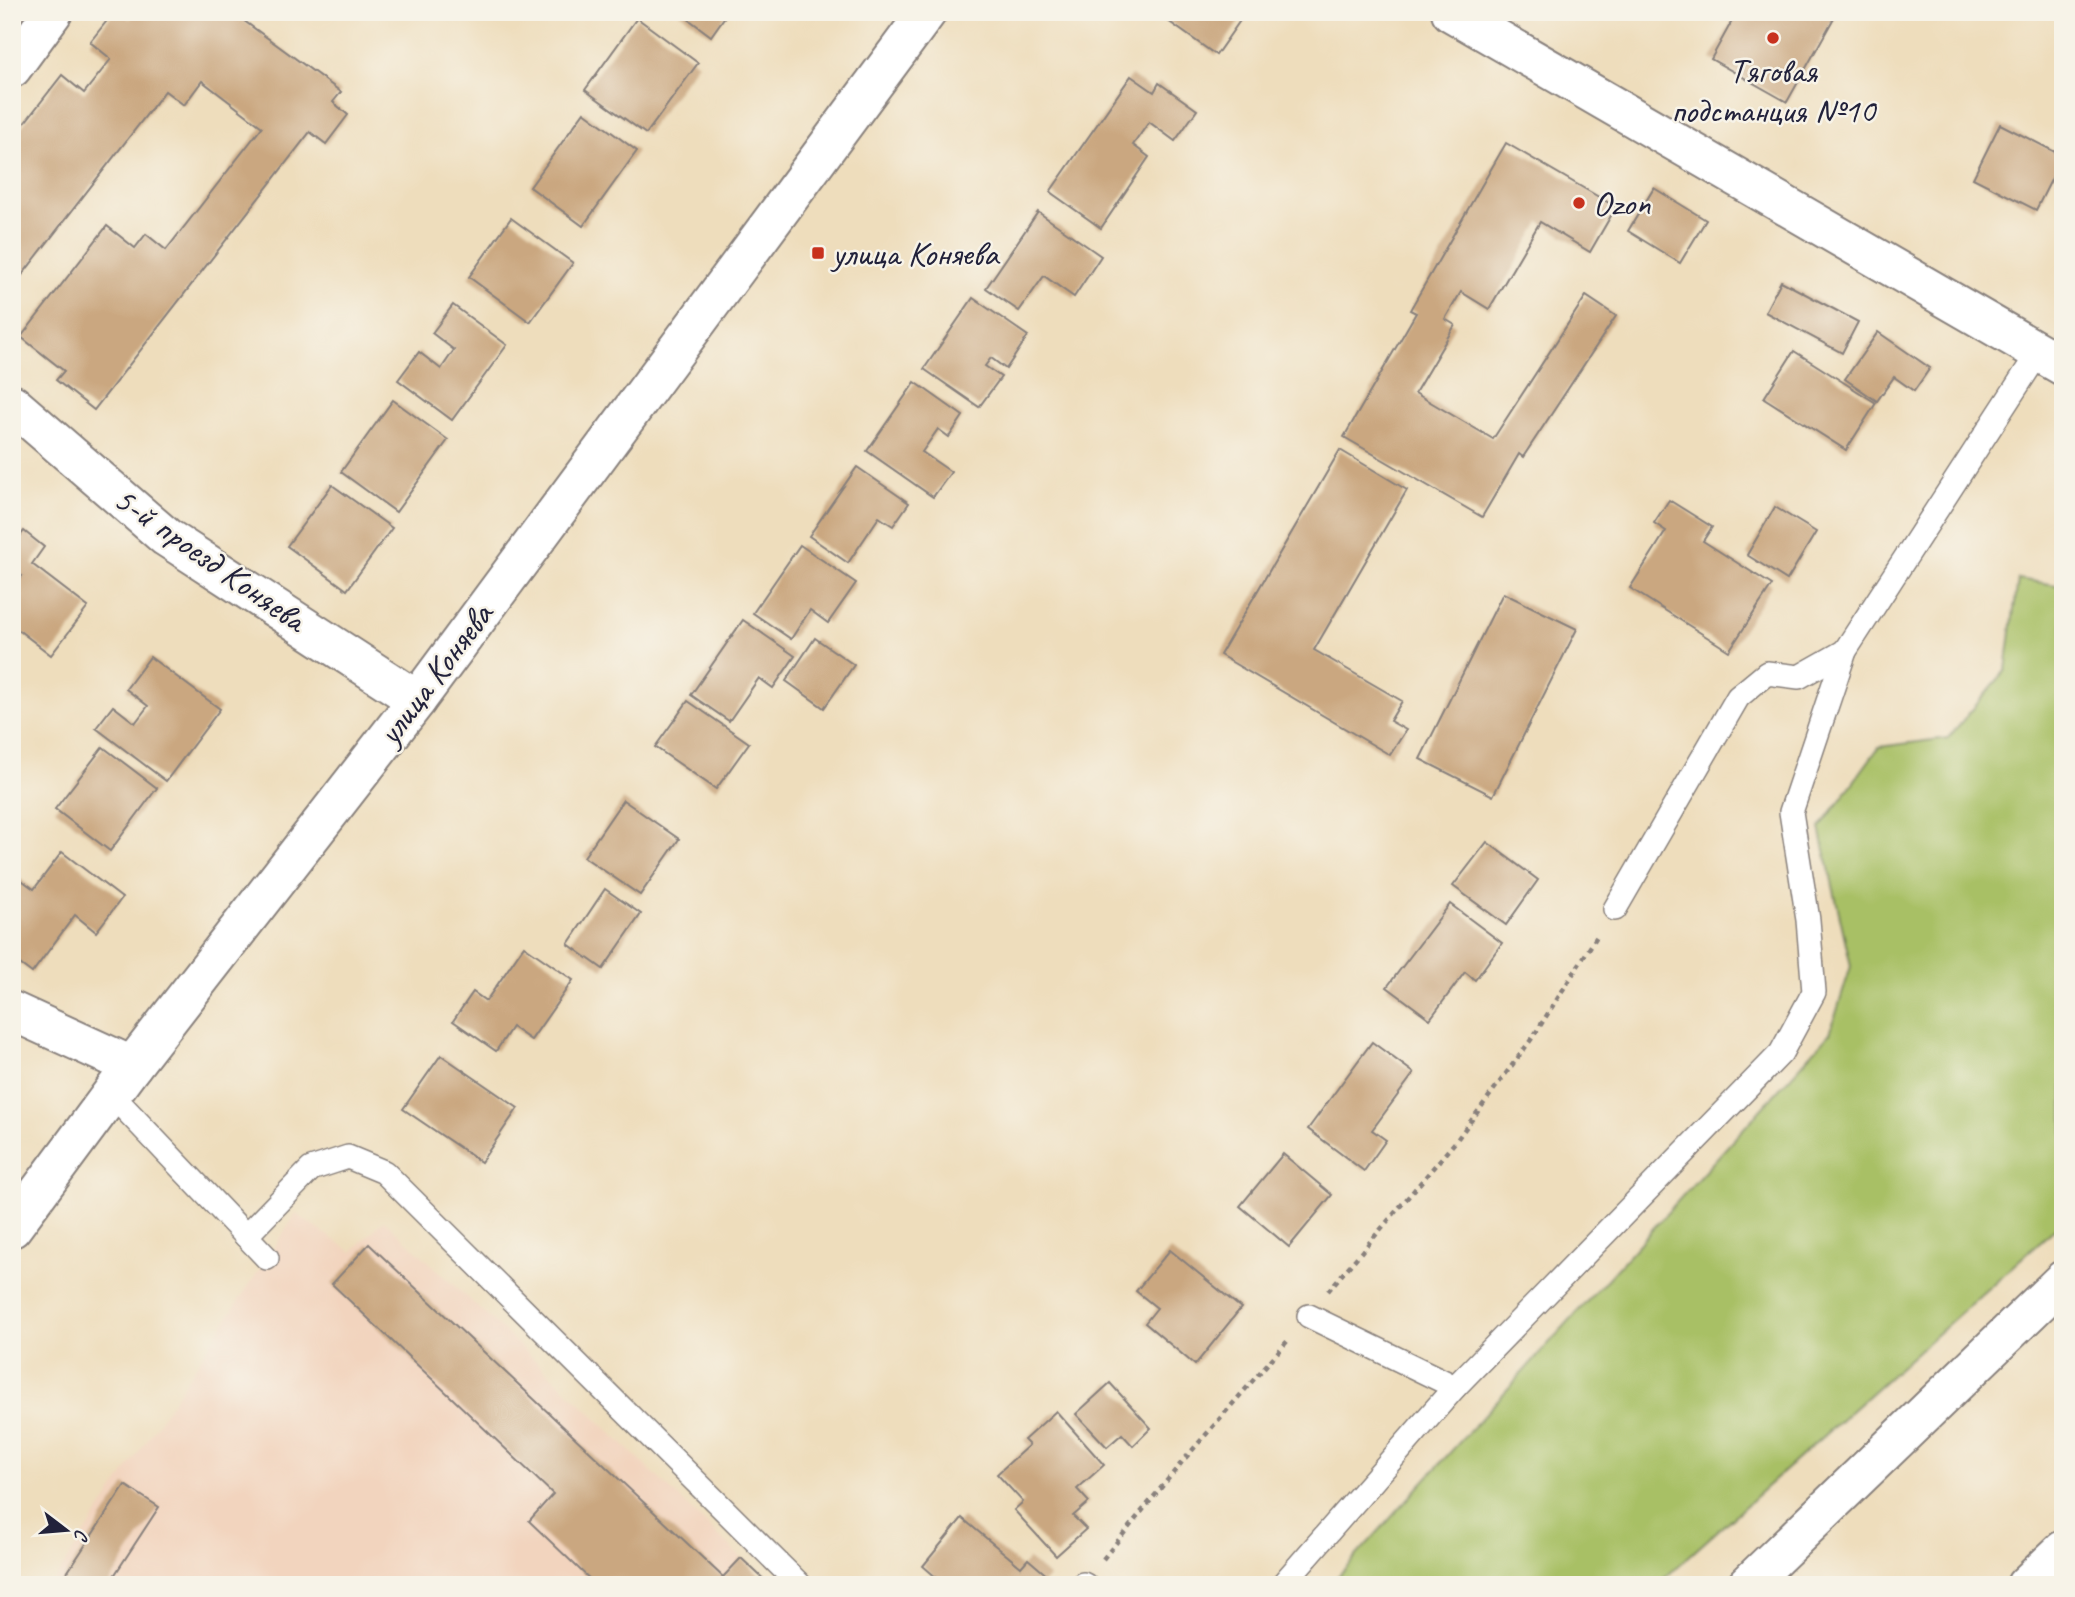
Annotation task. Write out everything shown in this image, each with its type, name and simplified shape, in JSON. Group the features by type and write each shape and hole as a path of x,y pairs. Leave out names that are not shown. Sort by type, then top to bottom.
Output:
{"main road":[{"path":"12,68 53,12"},
{"name":"улица Коняева","path":"12,1228 122,1080 417,700 927,12"},
{"path":"1451,12 2051,359"},
{"name":"5-й проезд Коняева","path":"12,404 166,537 417,700"},
{"path":"12,1011 122,1080"},
{"path":"1747,1585 2063,1280"},
{"path":"2026,1585 2063,1550"}],"lane":[{"path":"1282,1585 1455,1387 1781,1053 1815,992 1808,920 1791,812 1845,651 2051,359"},
{"path":"1615,909 1738,697 1767,673 1799,677 1845,651"},
{"path":"122,1080 246,1236 267,1258"},
{"path":"246,1236 311,1169 348,1157 384,1172 800,1585"},
{"path":"1309,1316 1455,1387"}],"path":[{"path":"1084,1584 1182,1462 1457,1141 1533,1037 1615,909"}],"shaded area":[{"path":"296,1214 352,1252 384,1220 770,1585 51,1585"}],"green space":[{"path":"2018,579 2063,586 2063,1221 1657,1585 1330,1585 1830,1033 1851,966 1820,828 1879,747 1948,738 2006,670"}],"building":[{"path":"114,12 121,12 130,19 136,12 232,12 341,92 333,102 348,115 326,144 310,132 94,410 56,380 64,371 21,337 107,226 135,248 146,234 166,250 262,127 202,81 184,105 165,91 12,288 12,139 62,75 84,93 111,59 90,42"},
{"path":"679,12 728,12 711,36"},
{"path":"1169,12 1246,12 1216,55 1164,18"},
{"name":"Тяговая подстанция №10","path":"1737,12 1828,12 1835,16 1787,102 1711,59"},
{"path":"637,18 698,63 646,134 585,90"},
{"path":"1131,76 1154,92 1159,83 1197,110 1175,141 1149,122 1133,145 1149,157 1101,228 1050,192"},
{"path":"584,112 637,151 583,226 530,187"},
{"path":"2000,124 2063,156 2036,210 1973,178"},
{"path":"1506,143 1616,207 1590,252 1540,222 1489,309 1461,292 1445,319 1455,325 1415,393 1493,439 1586,296 1616,316 1523,457 1519,454 1482,517 1344,437 1416,313 1410,310"},
{"path":"1654,188 1706,220 1680,263 1628,231"},
{"path":"1038,212 1101,256 1074,297 1044,276 1019,311 986,288"},
{"path":"511,218 573,263 530,322 469,277"},
{"path":"1781,281 1858,322 1842,353 1765,312"},
{"path":"973,298 1028,336 1006,369 991,358 985,366 1001,377 979,407 924,369"},
{"path":"453,305 507,345 452,420 398,380 419,352 441,369 454,350 432,333"},
{"path":"1878,332 1930,368 1914,391 1894,377 1877,401 1845,379"},
{"path":"1794,351 1876,403 1846,450 1764,398"},
{"path":"915,382 963,416 949,437 938,429 922,452 951,472 933,497 867,451"},
{"path":"393,400 448,440 396,512 341,472"},
{"path":"1340,450 1407,490 1314,650 1402,701 1390,721 1406,730 1390,755 1220,655"},
{"path":"857,467 909,503 893,526 879,517 848,563 809,536"},
{"path":"332,485 392,528 347,590 287,546"},
{"path":"1669,500 1712,527 1703,541 1772,585 1729,651 1630,588 1666,531 1654,523"},
{"path":"1775,507 1816,532 1787,580 1747,555"},
{"path":"24,531 44,547 32,564 88,607 51,655 12,625 12,588 22,576 12,568 12,546"},
{"path":"800,545 856,583 828,623 810,610 791,639 753,613"},
{"path":"1503,593 1577,629 1493,796 1420,759"},
{"path":"743,620 795,656 773,688 759,678 729,721 691,695"},
{"path":"815,638 854,665 824,708 786,681"},
{"path":"150,657 220,709 166,781 96,728 113,706 135,723 148,706 126,689"},
{"path":"688,701 749,743 716,789 655,747"},
{"path":"103,747 157,788 110,851 55,809"},
{"path":"623,800 679,839 640,895 584,857"},
{"path":"1487,842 1538,880 1506,925 1453,886"},
{"path":"62,852 122,898 96,932 75,915 32,973 12,958 12,873 34,889"},
{"path":"605,889 641,914 603,969 568,944"},
{"path":"1450,904 1502,943 1475,980 1465,972 1430,1019 1387,987"},
{"path":"524,946 573,980 531,1040 512,1027 496,1051 453,1021 473,992 486,1001"},
{"path":"1372,1042 1414,1073 1372,1130 1386,1140 1364,1171 1308,1129"},
{"path":"441,1055 518,1108 481,1162 403,1109"},
{"path":"1283,1154 1332,1195 1289,1247 1240,1206"},
{"path":"369,1244 723,1577 741,1558 770,1585 596,1585 529,1521 553,1494 332,1284"},
{"path":"1170,1250 1241,1308 1195,1365 1145,1323 1157,1308 1136,1291"},
{"path":"1110,1383 1151,1428 1133,1446 1122,1434 1107,1447 1076,1414"},
{"path":"1056,1411 1104,1465 1077,1489 1089,1502 1073,1516 1086,1529 1056,1556 1014,1510 1023,1502 997,1474 1029,1445 1024,1440"},
{"path":"125,1485 159,1507 108,1585 59,1585"},
{"path":"962,1518 1021,1567 1028,1559 1049,1577 1042,1585 945,1585 923,1566"}],"place":[{"name":"Тяговая подстанция №10","path":"1773,38"},
{"name":"Ozon","path":"1579,203"},
{"name":"улица Коняева","path":"818,253"}]}
